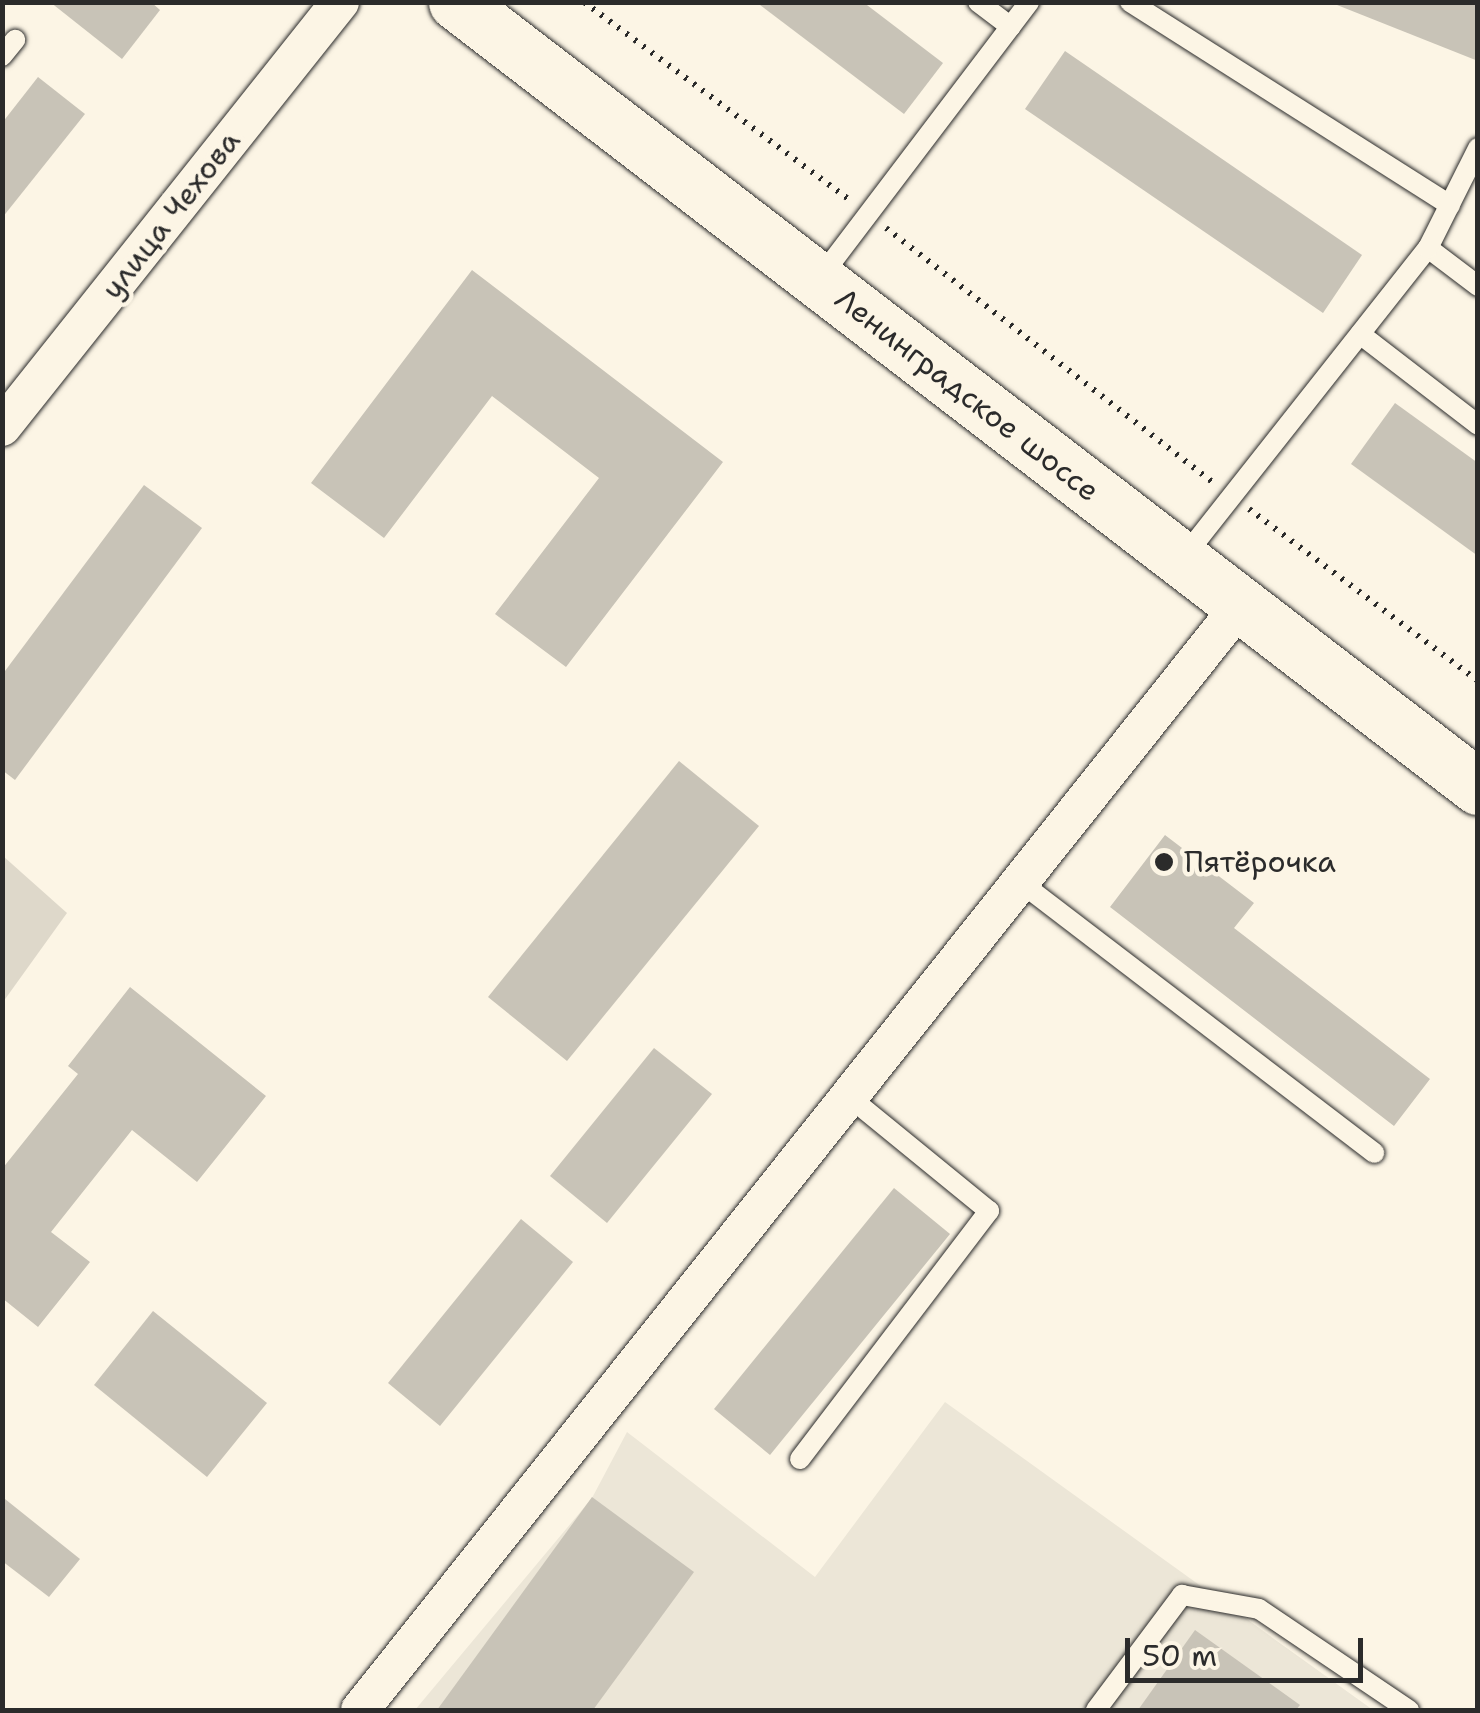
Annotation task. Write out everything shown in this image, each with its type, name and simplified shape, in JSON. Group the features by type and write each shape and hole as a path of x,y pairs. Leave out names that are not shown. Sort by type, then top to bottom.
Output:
{"main road":[{"name":"Ленинградское шоссе","path":"456,2 1478,787"}],"street":[{"name":"улица Чехова","path":"2,427 340,2"},
{"path":"360,1710 1241,605"}],"lane":[{"path":"978,2 1012,27"},
{"path":"818,280 1029,2"},
{"path":"1130,2 1450,205"},
{"path":"1182,560 1428,248 1478,148"},
{"path":"1428,248 1478,286"},
{"path":"1360,334 1478,424"},
{"path":"1020,882 1374,1152"},
{"path":"800,1459 989,1211 849,1096"},
{"path":"1096,1710 1182,1595 1259,1610 1409,1710"}],"path":[{"path":"584,2 869,214 1478,681"}],"shaded area":[{"path":"3,856 67,913 3,1002"},
{"path":"945,1402 1373,1710 415,1710 592,1498 627,1432 815,1577"}],"building":[{"path":"50,2 151,2 160,10 122,59"},
{"path":"756,2 863,2 943,63 904,114"},
{"path":"1332,2 1478,2 1478,61 1332,3"},
{"path":"1065,51 1362,255 1323,313 1025,109"},
{"path":"38,77 85,114 2,218 2,123"},
{"path":"472,270 723,462 566,667 495,614 599,478 492,396 384,538 311,483"},
{"path":"1395,403 1478,463 1478,556 1351,464"},
{"path":"144,485 202,528 15,780 2,770 2,675"},
{"path":"679,761 759,826 567,1061 488,997"},
{"path":"1165,835 1254,903 1234,928 1430,1079 1394,1126 1110,907"},
{"path":"130,987 266,1096 197,1182 132,1130 51,1232 90,1262 38,1327 2,1298 2,1169 78,1074 68,1066"},
{"path":"654,1048 712,1094 607,1223 550,1176"},
{"path":"894,1188 950,1234 770,1455 714,1409"},
{"path":"521,1219 573,1262 440,1426 388,1383"},
{"path":"153,1311 267,1403 207,1477 94,1385"},
{"path":"592,1497 694,1572 593,1710 437,1710"},
{"path":"5,1499 80,1559 49,1597 2,1561"},
{"path":"1195,1630 1300,1705 1296,1710 1138,1710"}],"place":[{"name":"Пятёрочка","path":"1164,862"}]}
